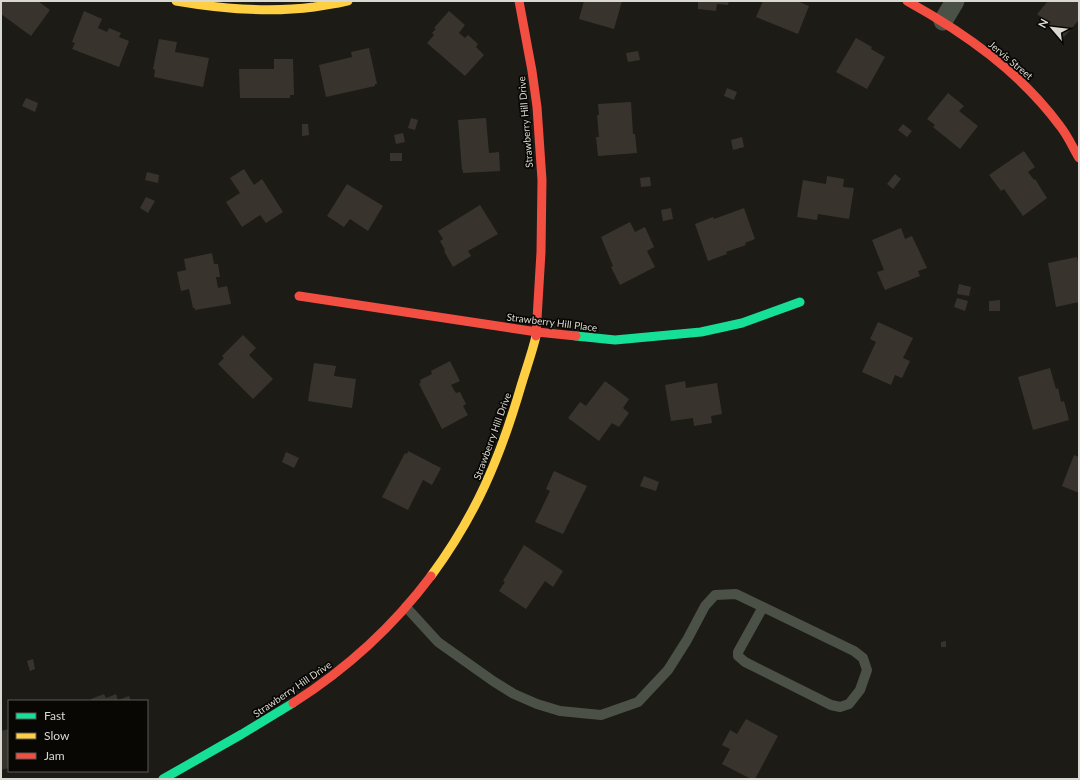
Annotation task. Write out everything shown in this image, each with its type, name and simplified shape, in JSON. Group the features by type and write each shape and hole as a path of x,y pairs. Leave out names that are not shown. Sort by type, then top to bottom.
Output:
{"street":[{"path":"176,1 202,6 261,11 340,4 348,1"},
{"name":"Strawberry Hill Drive","path":"163,779 249,731 310,692 350,663 406,607 438,566 481,495 497,459 537,332 541,262 539,135 526,32 518,1"},
{"name":"Jervis Street","path":"907,1 943,21 1002,64 1029,89 1061,127 1079,158"},
{"path":"943,21 955,1"},
{"name":"Strawberry Hill Place","path":"299,296 537,332 615,340 701,332 742,323 800,302"}],"lane":[{"path":"406,607 438,642 514,694 537,704 560,711 601,715 638,702 668,670 687,640 705,606 715,595 736,594 763,606 854,651 863,658 867,670 860,690 850,704 840,708 832,705 745,662 738,656 738,652 763,606"}],"building":[{"path":"1,1 38,1 50,10 31,36 1,14"},
{"path":"584,1 622,1 614,29 579,19"},
{"path":"698,1 729,1 728,5 717,4 716,11 698,9"},
{"path":"763,1 797,1 809,6 798,34 756,17"},
{"path":"1048,1 1079,1 1079,20 1064,37 1037,14"},
{"path":"84,11 102,19 98,28 107,32 109,28 121,33 119,37 129,41 119,67 72,49 75,43 72,42"},
{"path":"449,11 465,25 459,33 465,38 468,35 478,44 476,47 484,55 465,76 427,43 434,35 432,33 436,29 434,28"},
{"path":"856,38 872,47 871,49 885,57 867,89 836,72"},
{"path":"159,39 177,42 175,52 209,58 203,87 154,77 155,70 153,69"},
{"path":"369,48 377,84 375,84 375,86 326,97 319,65 352,57 351,52"},
{"path":"638,51 640,60 628,62 626,53"},
{"path":"274,59 293,59 294,95 290,95 290,98 240,98 239,69 274,69"},
{"path":"727,88 737,92 734,100 724,96"},
{"path":"948,93 964,106 959,111 978,126 960,149 933,127 935,125 927,119"},
{"path":"26,98 38,103 35,112 22,106"},
{"path":"631,102 633,134 635,134 637,153 598,156 596,137 599,137 597,115 599,115 598,104"},
{"path":"411,118 418,120 415,130 408,128"},
{"path":"486,118 489,153 499,152 500,171 463,173 458,120"},
{"path":"302,124 308,124 309,135 302,136"},
{"path":"903,124 912,131 907,137 898,130"},
{"path":"403,133 405,142 396,144 394,135"},
{"path":"742,137 744,147 733,150 731,140"},
{"path":"1024,151 1035,167 1028,172 1034,180 1035,179 1047,198 1023,216 1004,189 1001,191 989,175"},
{"path":"390,153 402,153 402,161 390,161"},
{"path":"244,169 254,185 262,179 283,212 266,223 260,215 242,227 226,202 240,193 230,178"},
{"path":"147,172 159,175 158,183 145,180"},
{"path":"895,174 901,179 893,189 887,184"},
{"path":"827,176 844,179 843,187 854,188 849,219 818,214 817,220 797,217 803,180 826,184"},
{"path":"650,177 651,186 641,187 640,178"},
{"path":"347,184 383,206 368,231 350,219 344,227 327,216"},
{"path":"146,197 155,201 148,213 140,208"},
{"path":"480,205 498,234 468,251 471,256 453,267 444,251 445,250 440,241 443,239 438,231"},
{"path":"671,208 673,219 663,221 661,210"},
{"path":"744,208 755,239 745,243 746,245 726,252 727,254 708,261 695,224"},
{"path":"630,222 635,232 645,227 654,247 647,251 655,267 620,285 611,267 613,266 601,237"},
{"path":"901,228 905,239 912,236 927,268 918,271 920,276 885,290 877,272 884,270 872,240"},
{"path":"212,253 214,264 218,264 220,277 216,277 218,288 227,286 231,304 195,310 195,308 193,308 189,289 181,291 177,272 186,270 184,259"},
{"path":"1077,257 1079,267 1079,302 1056,307 1048,263"},
{"path":"959,284 971,287 969,296 957,294"},
{"path":"957,298 968,301 965,311 954,307"},
{"path":"1000,300 1000,311 989,311 989,301"},
{"path":"878,322 913,338 903,358 910,361 902,378 895,375 891,385 862,372 876,342 870,339"},
{"path":"243,335 256,348 249,355 273,379 253,399 218,364 224,358 222,356"},
{"path":"450,361 460,381 451,385 456,393 460,392 466,404 463,406 468,415 442,429 419,384 421,382 420,380 432,374 431,371"},
{"path":"314,363 336,366 334,376 356,379 352,408 308,401"},
{"path":"1050,368 1056,389 1058,388 1061,402 1064,401 1069,420 1033,430 1018,377"},
{"path":"605,381 629,399 623,408 629,413 619,427 612,423 599,441 568,418 580,402 586,406"},
{"path":"685,381 686,388 717,383 722,414 711,416 712,423 694,426 693,418 671,421 665,385"},
{"path":"408,451 441,468 432,485 423,480 408,510 382,497 405,453 407,454"},
{"path":"286,452 299,458 294,468 282,462"},
{"path":"1074,455 1079,457 1079,493 1062,486"},
{"path":"554,471 587,486 563,534 535,522 550,491 546,489"},
{"path":"644,476 659,482 656,491 640,486"},
{"path":"524,545 563,571 553,587 545,581 526,609 499,591 505,582 503,581"},
{"path":"946,641 946,647 941,647 941,642"},
{"path":"33,659 35,669 30,671 27,661"},
{"path":"104,694 106,698 116,694 118,700 92,700"},
{"path":"129,696 131,700 118,700"},
{"path":"746,719 778,736 755,779 751,779 722,764 730,749 722,745 730,730 737,734"},
{"path":"8,729 8,768 1,770 1,731"}],"traffic: fast":[{"path":"576,336 615,340 701,332 742,323 800,302"},
{"path":"163,779 293,703"}],"traffic: slow":[{"path":"176,1 228,8 262,10 297,9 348,1"},
{"path":"431,576 461,531 485,485 513,412 536,336"}],"traffic: jam":[{"path":"519,1 537,107 542,180 541,252 536,336"},
{"path":"907,1 950,26 1009,71 1044,106 1063,130 1079,158"},
{"path":"299,296 537,332 576,336"},
{"path":"293,703 332,676 368,646 401,613 431,576"}]}
